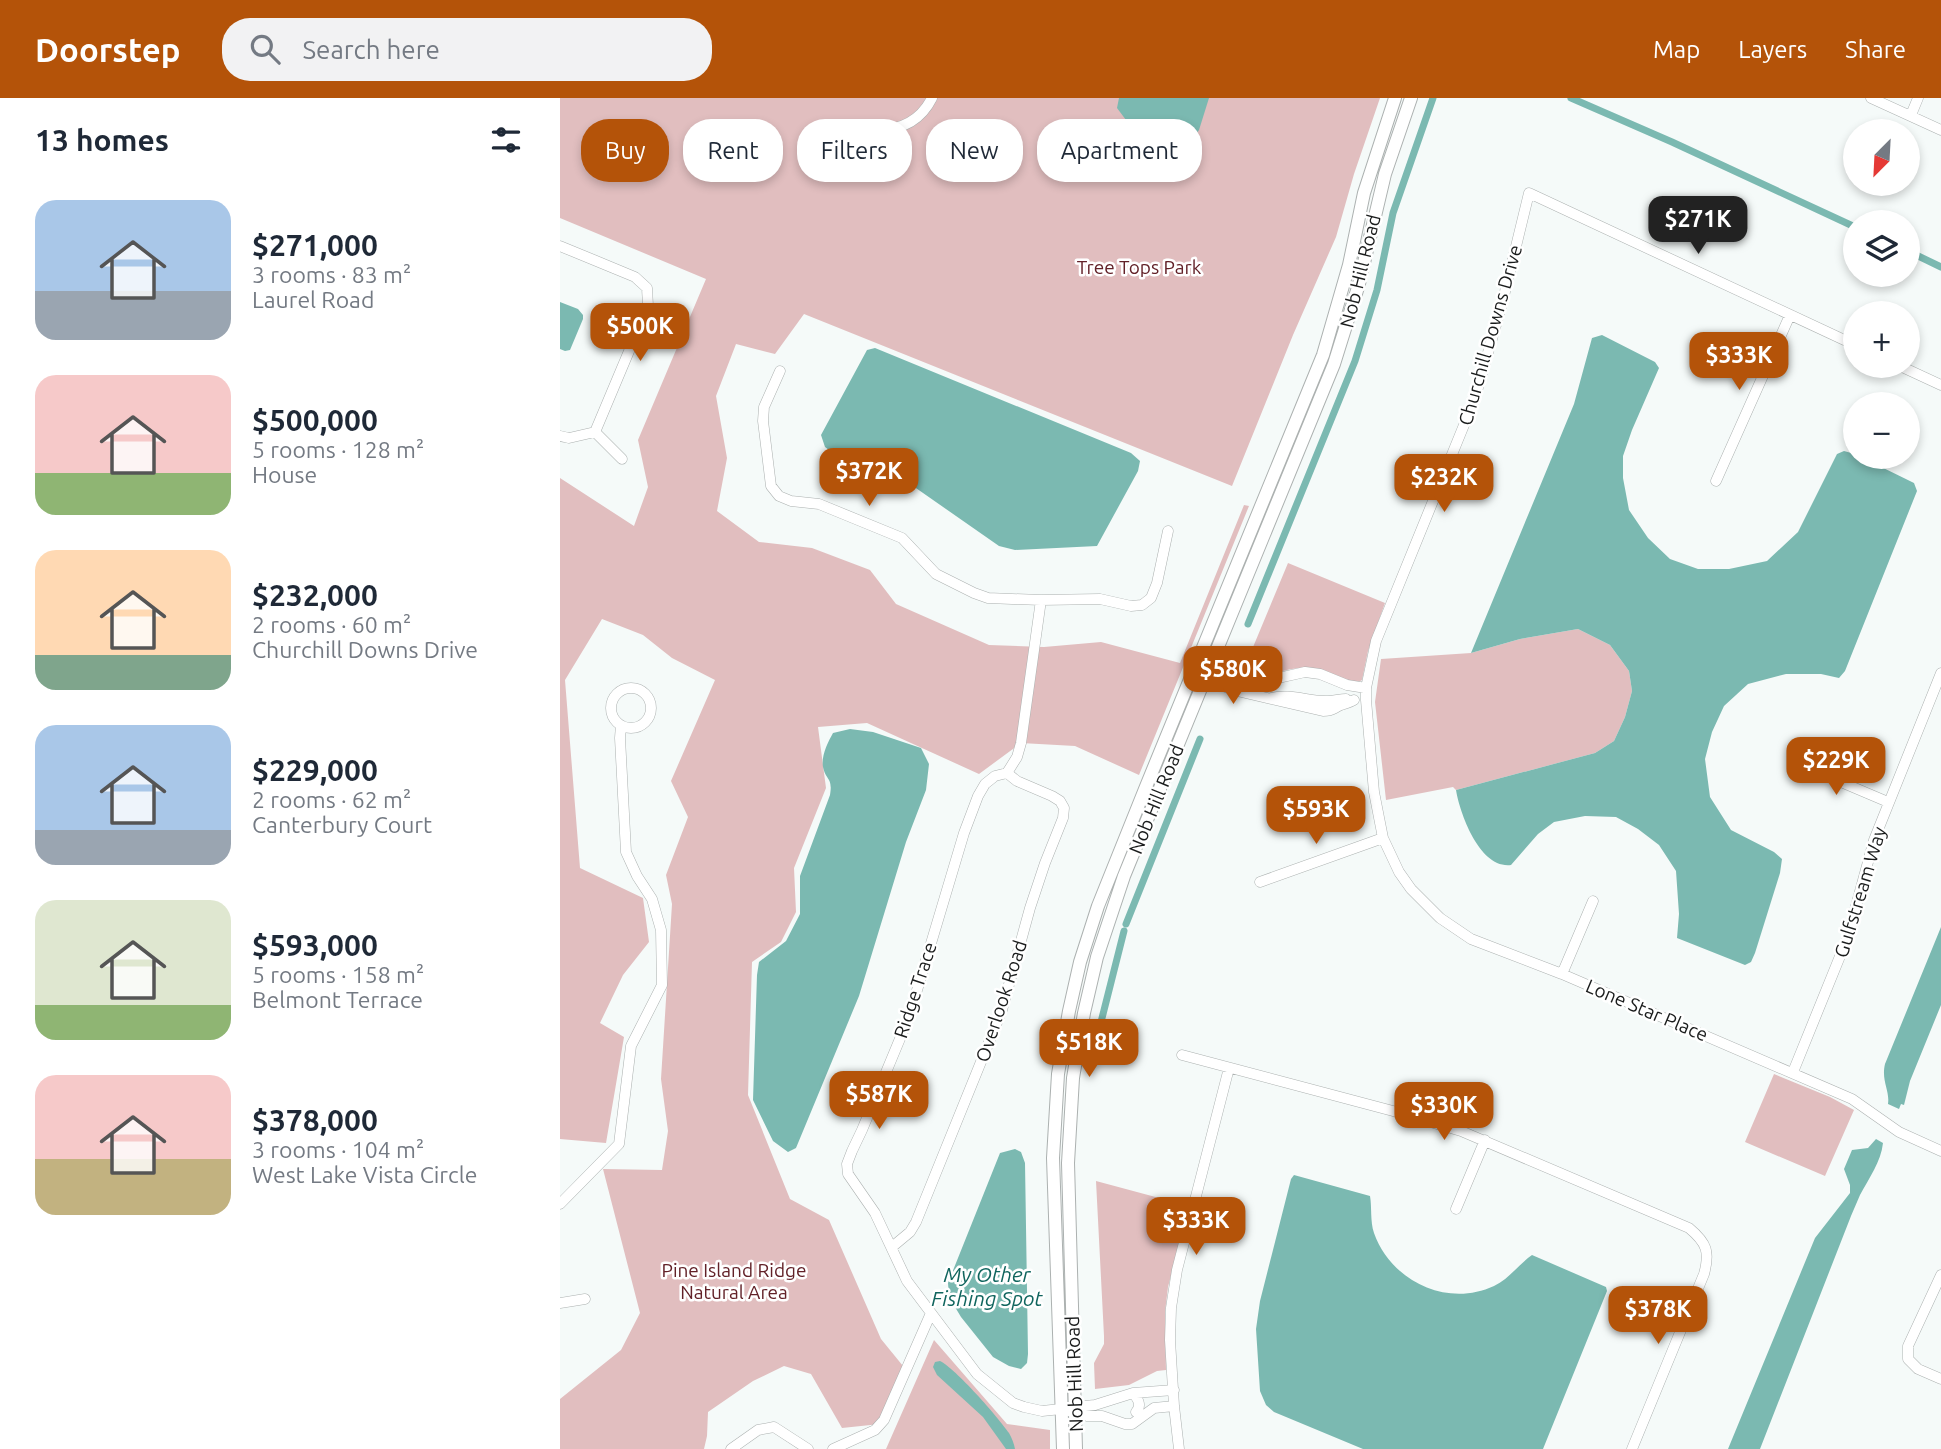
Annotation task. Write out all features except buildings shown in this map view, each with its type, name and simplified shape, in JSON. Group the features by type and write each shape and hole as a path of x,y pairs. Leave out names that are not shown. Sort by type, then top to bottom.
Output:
{"main road":[{"name":"Nob Hill Road","path":"1063,1449 1053,1158 1058,1073 1080,962 1098,906 1323,355 1349,265 1367,183 1395,98"},
{"name":"Nob Hill Road","path":"1076,1449 1068,1163 1073,1077 1097,957 1124,876 1334,364 1359,284 1385,174 1411,98"}],"street":[{"path":"912,121 926,111 932,98"},
{"path":"1871,98 1941,130"},
{"path":"1911,115 1918,98"},
{"name":"Churchill Downs Drive","path":"1383,838 1374,792 1366,700 1376,641 1475,398 1502,304 1529,193 1790,316"},
{"path":"560,246 635,277 647,288 648,306 595,432"},
{"path":"1716,481 1790,316 1843,340"},
{"path":"780,371 764,407 763,421 771,486 779,496 791,501 818,504 902,538 936,574 974,593 988,598 1100,600 1131,606 1142,605 1151,598 1157,583 1168,531"},
{"path":"1920,375 1941,385"},
{"path":"560,436 569,438 595,432"},
{"path":"595,432 622,459"},
{"name":"Ridge Trace","path":"1041,600 1017,757 1007,772 995,776 985,784 978,796 964,833 909,1017 847,1164 848,1174 876,1213 907,1281 977,1374 1013,1403 1042,1411 1061,1409 1087,1416 1131,1415 1152,1407 1174,1406"},
{"path":"1194,669 1208,674 1261,682 1306,672 1366,688"},
{"name":"Gulfstream Way","path":"1793,1072 1847,939 1863,877 1888,802 1941,673"},
{"path":"1208,674 1237,691 1323,711 1333,710 1340,702 1338,689 1332,679"},
{"path":"560,1204 619,1144 631,1046 662,985 661,930 652,899 626,852 621,725 611,711 613,698 617,693 626,689 641,690 650,701 651,713 648,720 636,727 621,725"},
{"path":"1340,702 1366,700"},
{"path":"1796,763 1888,802"},
{"name":"Overlook Road","path":"891,1247 911,1232 916,1222 990,1042 1045,863 1063,818 1064,808 1060,801 1017,781 1007,772"},
{"path":"1260,882 1383,838"},
{"name":"Lone Star Place","path":"1383,838 1399,872 1411,889 1440,918 1471,939 1562,974 1793,1072 1852,1099 1899,1132 1941,1151"},
{"path":"1562,974 1593,901"},
{"path":"1182,1055 1393,1111 1485,1140 1689,1228 1700,1237 1706,1245 1708,1260 1704,1274 1632,1449"},
{"path":"1179,1449 1170,1340 1171,1308 1177,1270 1229,1068"},
{"path":"1456,1209 1485,1140"},
{"path":"1941,1275 1908,1346 1908,1359 1918,1369 1941,1379"},
{"path":"560,1303 585,1299"},
{"path":"833,1449 874,1430 884,1420 931,1313"},
{"path":"1075,1412 1085,1405 1095,1405 1133,1393 1174,1390"},
{"path":"1133,1393 1139,1402 1131,1415 1132,1424 1154,1408"},
{"path":"731,1449 758,1430 774,1427 808,1449"}],"green space":[{"path":"560,98 1380,98 1336,237 1232,486 804,314 775,354 736,344 716,396 727,458 717,511 759,542 812,548 870,570 896,604 989,645 1044,647 1101,642 1180,663 1244,505 1249,506 1139,775 1075,746 1021,743 979,774 867,723 818,727 826,788 794,868 796,912 781,942 752,962 748,1095 790,1199 829,1220 881,1339 903,1366 880,1424 842,1428 811,1374 784,1366 753,1381 708,1412 704,1449 560,1449 560,1399 621,1350 640,1313 603,1169 662,1170 668,1131 661,1079 672,904 666,875 688,817 671,781 715,680 672,658 643,635 602,619 565,680 580,868 643,898 649,942 623,975 600,1023 624,1037 606,1143 560,1139 560,478 634,526 648,487 638,440 706,279 560,218"},
{"path":"1288,563 1385,603 1368,651 1362,680 1357,683 1309,668 1252,676 1246,664"},
{"path":"1578,629 1610,645 1629,671 1632,691 1625,717 1614,741 1595,753 1456,790 1453,787 1386,800 1375,702 1381,659 1471,653 1520,639"},
{"path":"1774,1074 1854,1110 1825,1176 1745,1142"},
{"path":"1096,1181 1189,1206 1168,1287 1165,1312 1166,1370 1157,1371 1129,1385 1095,1389 1094,1363 1104,1344"},
{"path":"934,1340 1007,1424 1050,1430 1050,1449 886,1449"}],"water":[{"path":"1119,98 1209,98 1202,120 1125,119 1117,108"},
{"path":"560,302 578,309 583,315 570,350 565,351 560,349"},
{"path":"1602,335 1655,362 1659,368 1623,456 1623,478 1629,510 1648,538 1670,559 1698,569 1729,569 1767,561 1798,532 1837,454 1843,451 1843,469 1885,469 1914,483 1917,491 1845,671 1839,678 1821,674 1786,674 1748,684 1724,706 1712,732 1705,759 1710,797 1731,830 1774,852 1782,859 1755,953 1751,962 1745,965 1677,938 1679,914 1676,871 1659,845 1638,829 1616,817 1585,816 1554,822 1538,834 1511,865 1500,864 1490,858 1473,838 1458,800 1456,790 1595,753 1614,741 1625,717 1632,691 1629,671 1610,645 1578,629 1520,639 1471,653 1574,404 1592,338"},
{"path":"875,348 1131,453 1140,461 1138,471 1097,546 1015,550 999,546 913,486 834,454 825,447 821,435 867,350"},
{"path":"850,729 873,732 921,748 929,764 926,790 906,842 859,996 796,1148 788,1152 773,1141 753,1100 757,975 759,962 786,941 800,914 800,876 831,789 823,767 824,754 833,733"},
{"path":"1941,927 1941,1005 1910,1081 1904,1105 1901,1104 1899,1109 1888,1104 1885,1064"},
{"path":"1876,1139 1883,1143 1880,1157 1851,1216 1760,1449 1728,1449 1815,1238 1850,1193 1844,1169 1852,1150 1868,1148"},
{"name":"My Other Fishing Spot","path":"1015,1149 1021,1152 1025,1163 1028,1354 1027,1363 1021,1369 993,1357 961,1317 949,1297 948,1283 1000,1153"},
{"path":"1294,1175 1370,1196 1374,1233 1382,1250 1393,1265 1423,1286 1440,1292 1476,1292 1499,1283 1532,1255 1606,1287 1607,1291 1543,1449 1363,1449 1274,1412 1266,1405 1260,1391 1256,1329 1260,1301"},
{"path":"940,1361 966,1383 996,1416 1009,1433 1015,1449 1006,1449 983,1417 937,1375 933,1367 935,1362"}],"waterway":[{"path":"1248,624 1355,361 1377,290 1393,213 1433,98"},
{"path":"1571,98 1843,221"},
{"path":"1920,257 1941,267"},
{"path":"1126,924 1200,739"},
{"path":"1100,1026 1124,931"}],"park label":[{"name":"Tree Tops Park","path":"1139,267"},
{"name":"Pine Island Ridge Natural Area","path":"734,1281"}]}
